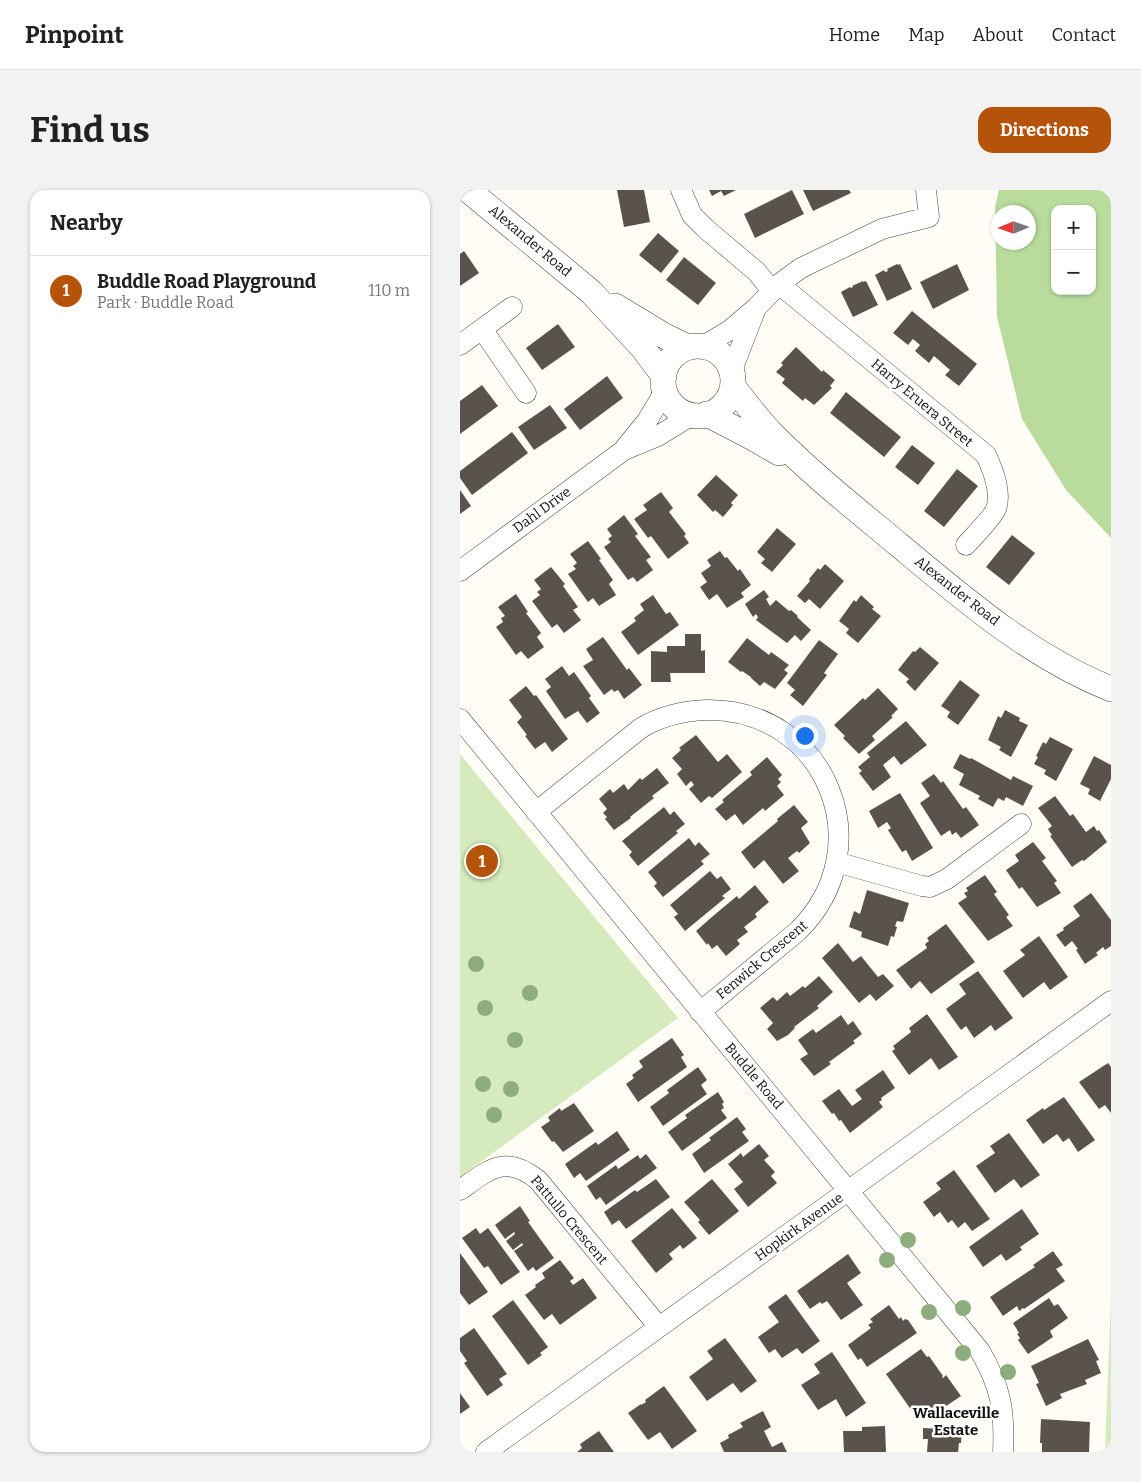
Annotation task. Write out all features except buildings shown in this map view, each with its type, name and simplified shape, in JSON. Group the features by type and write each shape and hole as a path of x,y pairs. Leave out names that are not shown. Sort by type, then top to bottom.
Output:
{"street":[{"name":"Alexander Road","path":"468,190 592,292 663,335 695,346 710,347 720,352 727,360 732,379 772,434 816,475 946,584 1002,627 1061,665 1111,689"},
{"name":"Harry Eruera Street","path":"681,190 692,215 706,229 775,287 986,456 992,469 998,494 996,510 966,545"},
{"path":"664,383 669,360 677,352 730,330 757,307 775,287 802,268 882,229 929,217 926,190"},
{"name":"Alexander Road","path":"592,292 642,347 664,383 668,400 675,407 753,438 816,475"},
{"path":"460,345 512,307"},
{"path":"699,415 719,409 726,402 757,307"},
{"path":"482,329 526,393"},
{"name":"Dahl Drive","path":"624,450 647,421 664,383"},
{"name":"Dahl Drive","path":"460,571 624,450 658,436 699,415"},
{"name":"Fenwick Crescent","path":"536,812 630,735 653,721 681,712 716,710 749,716 777,727 808,752 826,779 837,815 838,845 836,862 828,890 812,918 700,1012"},
{"name":"Buddle Road","path":"460,719 980,1351 991,1369 1003,1408 1003,1452"},
{"path":"836,862 930,887 947,878 1022,824"},
{"name":"Hopkirk Avenue","path":"486,1452 1111,1002"},
{"name":"Pattullo Crescent","path":"460,1190 486,1171 500,1166 513,1166 526,1170 538,1180 659,1327"}],"green space":[{"path":"999,190 1111,190 1111,538 1066,490 1022,419 997,317 996,250 1036,250 1036,205 995,205"},
{"path":"460,754 678,1018 460,1177"},
{"path":"1111,1293 1111,1452 1105,1452"}],"place":[{"name":"Buddle Road Playground","path":"482,861"}],"district":[{"name":"Wallaceville Estate","path":"956,1422"}]}
